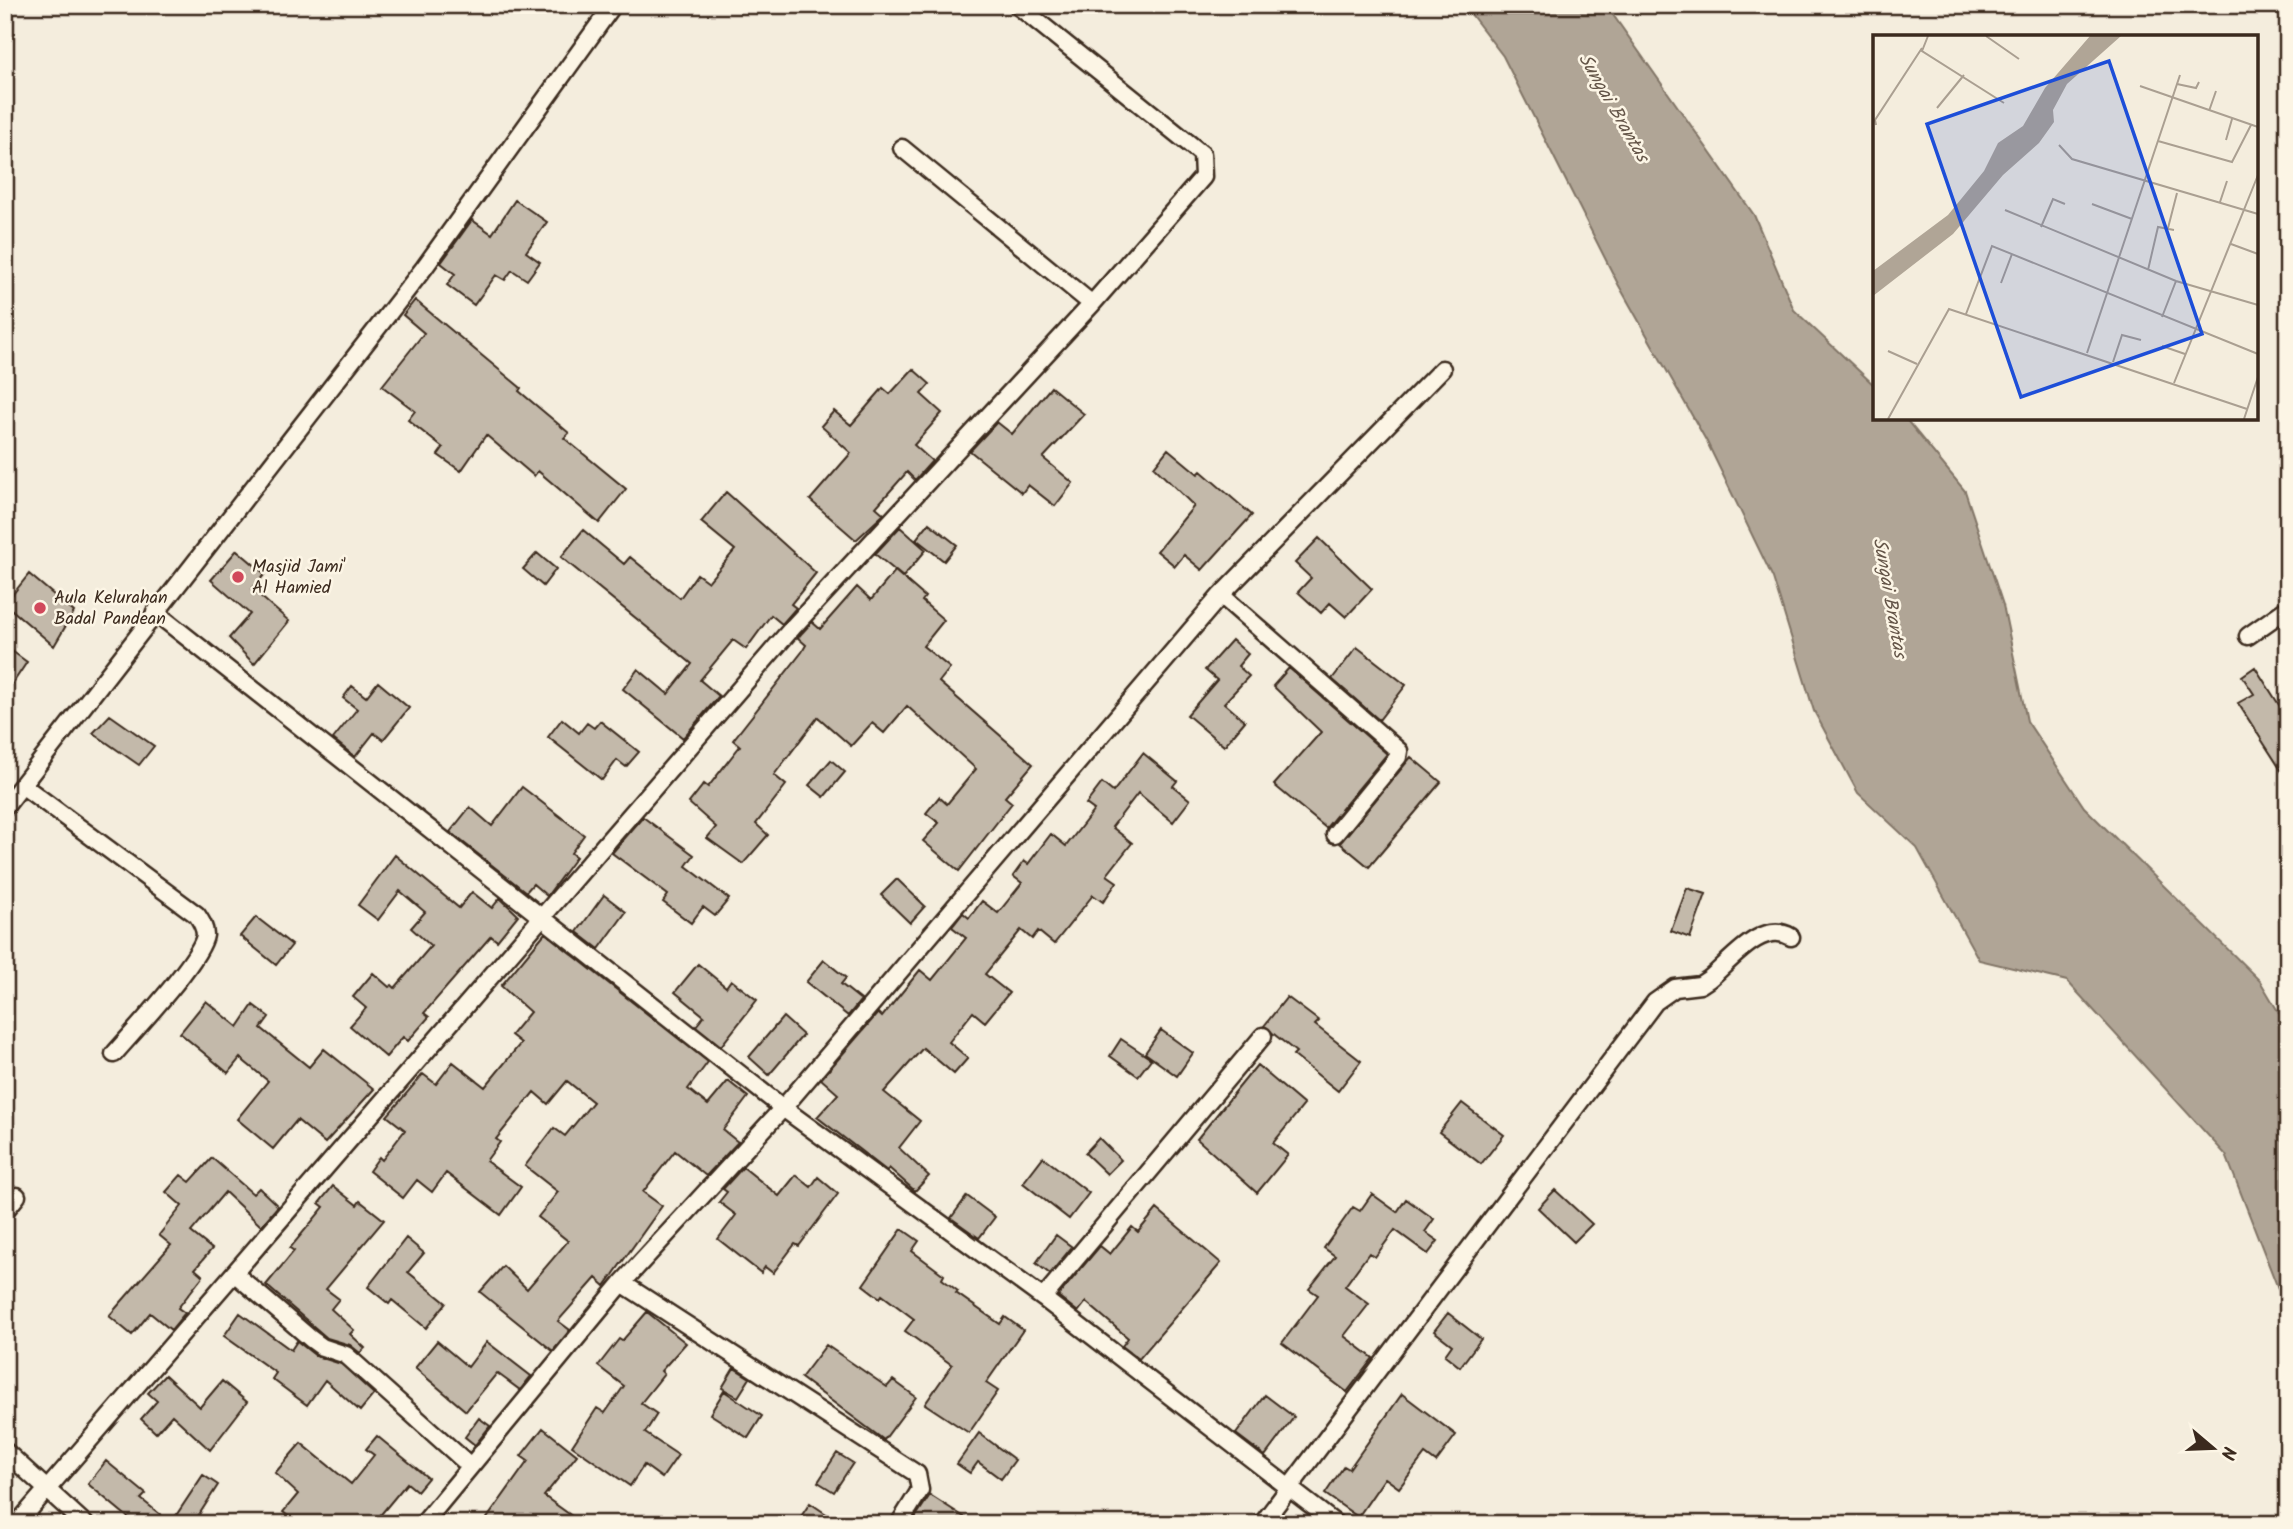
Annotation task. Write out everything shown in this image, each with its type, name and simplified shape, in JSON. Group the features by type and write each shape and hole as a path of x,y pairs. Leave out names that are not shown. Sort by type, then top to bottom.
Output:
{"street":[{"path":"5,807 425,268 613,5"},
{"path":"17,1524 794,626 1092,304 1198,185 1203,177 1205,162 1202,154 1017,5"},
{"path":"902,148 1092,304"},
{"path":"423,1524 622,1283 783,1108 1222,595 1442,369"},
{"path":"1222,595 1399,751 1396,761 1335,834"},
{"path":"2248,636 2288,608"},
{"path":"155,612 783,1108 1043,1298 1336,1524"},
{"path":"22,785 197,915 203,923 205,934 202,945 114,1054"},
{"path":"1262,1524 1287,1487 1655,1002 1682,985 1700,985 1763,934 1776,932 1791,937"},
{"path":"1043,1298 1263,1036"},
{"path":"5,1211 17,1196"},
{"path":"234,1273 322,1347 346,1355 469,1465"},
{"path":"622,1283 917,1474 920,1490 899,1524"},
{"path":"5,1451 85,1524"}],"water":[{"name":"Sungai Brantas","path":"1464,5 1606,5 1754,215 1794,310 1873,384 1873,420 1907,420 1965,491 2003,605 2027,721 2084,807 2260,981 2288,1028 2288,1314 2226,1155 2067,981 1979,960 1917,848 1858,793 1814,711 1773,578 1707,442 1618,284 1503,56"}],"building":[{"path":"515,200 547,222 526,252 540,262 527,280 512,270 505,280 496,275 474,305 447,285 455,274 441,263 472,220 492,234"},
{"path":"415,300 521,388 519,391 569,433 564,438 626,489 599,523 538,471 534,476 486,435 461,471 438,455 443,448 408,420 415,411 382,386 424,333 403,315"},
{"path":"913,369 930,384 921,394 942,413 914,445 932,461 915,480 907,472 876,507 884,514 856,540 810,500 851,453 821,426 834,411 851,425 883,388 890,394"},
{"path":"1051,387 1084,414 1043,458 1073,483 1055,506 1028,485 1022,493 970,451 997,422 1012,434"},
{"path":"1168,449 1198,474 1201,471 1252,515 1202,570 1184,555 1175,566 1157,551 1194,506 1154,467"},
{"path":"726,492 816,573 791,604 796,608 782,624 771,615 746,649 733,640 700,680 719,696 683,738 623,689 638,669 668,694 692,664 561,557 583,530 624,564 630,557 680,598 697,574 708,582 735,550 701,522"},
{"path":"929,523 957,545 944,561 916,539"},
{"path":"900,527 926,550 903,577 875,554"},
{"path":"1319,538 1372,589 1346,617 1330,603 1321,613 1298,592 1311,578 1295,563"},
{"path":"237,550 265,574 252,589 289,621 254,664 229,638 250,614 211,580"},
{"path":"537,553 556,569 543,586 523,569"},
{"path":"895,571 925,597 922,601 944,620 923,646 950,668 939,682 1033,764 1005,797 1012,803 959,871 923,841 939,823 926,813 939,797 947,804 976,769 907,706 884,733 872,723 851,746 818,717 774,775 786,785 756,824 768,835 743,864 707,838 716,827 689,803 704,784 708,787 740,746 733,740 806,645 798,638 802,633 812,622 820,629 857,587 871,600"},
{"name":"Aula Kelurahan Badal Pandean","path":"29,574 74,612 54,646 5,604"},
{"path":"1232,640 1248,654 1238,666 1249,676 1224,703 1245,721 1224,746 1187,715 1217,680 1205,670"},
{"path":"5,646 27,662 5,695"},
{"path":"1357,647 1406,685 1379,720 1332,679"},
{"path":"2255,667 2288,719 2288,781 2238,703 2254,694 2242,676"},
{"path":"1289,668 1387,754 1326,828 1274,785 1321,732 1273,686"},
{"path":"378,682 409,708 383,740 374,733 355,757 333,739 357,709 343,698 352,686 366,697"},
{"path":"110,715 154,746 139,765 93,733"},
{"path":"562,719 579,733 587,723 594,728 600,721 639,752 626,767 617,760 602,780 548,737"},
{"path":"1143,753 1177,781 1173,786 1190,800 1173,822 1138,793 1112,827 1132,843 1107,875 1117,882 1103,902 1093,895 1054,944 1038,931 1032,939 1021,930 985,974 1009,993 985,1022 973,1012 949,1042 968,1058 954,1074 923,1048 884,1092 920,1121 899,1148 929,1176 915,1191 889,1168 887,1171 817,1117 838,1094 821,1079 878,1013 882,1017 920,970 932,980 966,938 952,927 963,913 969,918 982,901 998,913 1022,883 1013,876 1024,861 1028,864 1051,834 1066,846 1094,810 1086,804 1102,783 1113,792"},
{"path":"1411,757 1441,782 1369,867 1340,843"},
{"path":"831,760 845,772 824,797 809,785"},
{"path":"522,787 584,835 571,853 576,857 547,896 533,884 526,892 450,832 470,807 492,826"},
{"path":"643,817 694,855 686,866 729,899 715,916 703,907 691,923 663,902 668,895 612,853"},
{"path":"395,855 459,908 472,892 492,908 500,898 518,915 497,941 491,936 424,1013 429,1017 408,1041 403,1037 386,1057 350,1026 366,1008 353,997 373,973 389,987 392,985 395,988 431,946 411,928 425,912 400,891 378,920 358,905"},
{"path":"897,879 925,906 910,923 881,895"},
{"path":"1687,888 1706,894 1690,938 1671,931"},
{"path":"604,895 626,912 599,949 577,932"},
{"path":"256,917 292,945 276,965 240,936"},
{"path":"545,933 708,1062 688,1089 708,1105 728,1081 748,1097 723,1130 738,1142 706,1176 675,1151 643,1192 662,1206 605,1286 596,1278 558,1321 570,1330 553,1351 480,1292 503,1266 527,1289 568,1241 538,1217 558,1192 525,1166 554,1128 565,1136 593,1102 567,1081 548,1104 534,1092 496,1139 500,1142 486,1161 521,1187 501,1215 446,1173 432,1192 417,1180 403,1198 369,1171 379,1157 382,1160 405,1130 387,1116 423,1074 436,1084 453,1062 485,1087 521,1043 511,1035 530,1012 501,986"},
{"path":"824,960 846,978 841,984 861,1000 848,1016 806,982"},
{"path":"698,964 726,987 731,980 757,1000 721,1046 696,1026 704,1016 675,992"},
{"path":"1287,997 1319,1021 1315,1025 1361,1061 1338,1091 1293,1055 1296,1052 1264,1026"},
{"path":"206,1001 238,1027 253,1005 269,1017 261,1028 309,1067 324,1049 374,1089 325,1143 297,1120 273,1149 237,1119 268,1081 240,1058 228,1073 180,1033"},
{"path":"783,1017 803,1035 769,1075 749,1057"},
{"path":"1161,1030 1193,1053 1177,1076 1145,1053"},
{"path":"1121,1039 1151,1059 1138,1076 1110,1056"},
{"path":"1257,1065 1304,1105 1273,1143 1288,1155 1257,1193 1197,1139"},
{"path":"1462,1103 1504,1135 1481,1164 1439,1132"},
{"path":"1099,1138 1121,1160 1107,1174 1085,1153"},
{"path":"1043,1157 1089,1193 1069,1219 1023,1183"},
{"path":"212,1158 253,1194 259,1188 278,1206 261,1226 225,1192 191,1232 212,1249 195,1269 203,1276 178,1308 185,1313 171,1330 150,1313 132,1335 109,1316 171,1245 159,1235 182,1206 166,1192 181,1175 190,1182"},
{"path":"743,1167 779,1196 796,1175 811,1187 818,1177 838,1194 799,1246 795,1244 773,1273 765,1267 761,1273 718,1239 736,1215 719,1202 727,1192 723,1189"},
{"path":"333,1186 357,1205 360,1201 384,1220 326,1289 339,1299 331,1309 354,1330 350,1334 365,1348 360,1353 350,1345 327,1338 266,1285 294,1251 290,1248 324,1207 319,1203"},
{"path":"1555,1190 1592,1224 1574,1242 1538,1208"},
{"path":"1372,1194 1397,1212 1406,1199 1434,1219 1425,1232 1438,1241 1428,1254 1395,1230 1375,1257 1369,1253 1345,1286 1369,1304 1344,1336 1373,1358 1347,1392 1282,1343 1318,1295 1309,1289 1335,1256 1324,1248 1353,1207 1360,1211"},
{"path":"967,1196 995,1217 979,1238 951,1218"},
{"path":"1157,1209 1221,1263 1139,1359 1122,1346 1128,1338 1086,1302 1078,1312 1058,1296 1100,1246 1110,1254 1132,1227 1138,1232"},
{"path":"902,1229 919,1241 912,1251 944,1275 942,1279 958,1291 956,1293 1000,1324 1005,1317 1023,1330 986,1383 998,1391 969,1433 925,1404 952,1365 905,1331 914,1319 882,1295 880,1298 863,1285"},
{"path":"1056,1235 1072,1247 1050,1274 1036,1263"},
{"path":"406,1238 424,1253 408,1272 446,1303 426,1328 392,1300 389,1304 368,1287"},
{"path":"647,1312 686,1343 661,1371 664,1374 641,1403 657,1414 645,1433 678,1455 662,1478 644,1465 630,1486 572,1446 597,1408 605,1413 624,1386 598,1366 619,1339 622,1341"},
{"path":"240,1313 291,1350 297,1341 316,1356 341,1364 374,1394 360,1411 325,1380 307,1405 272,1379 276,1373 224,1336"},
{"path":"1448,1313 1481,1339 1460,1367 1445,1355 1452,1345 1434,1331"},
{"path":"437,1341 468,1367 487,1342 531,1376 520,1390 497,1373 466,1411 415,1368"},
{"path":"826,1345 887,1387 893,1380 916,1397 884,1440 801,1378"},
{"path":"734,1368 750,1378 738,1397 722,1388"},
{"path":"165,1375 200,1407 222,1381 247,1402 210,1450 172,1415 156,1433 141,1419 157,1401 148,1393"},
{"path":"724,1391 762,1416 748,1438 710,1414"},
{"path":"1402,1394 1456,1435 1436,1462 1425,1454 1399,1488 1385,1478 1358,1517 1325,1494 1344,1466 1349,1469"},
{"path":"1265,1395 1294,1417 1265,1456 1236,1434"},
{"path":"479,1418 490,1426 475,1445 465,1437"},
{"path":"543,1428 577,1455 544,1496 583,1524 483,1524 528,1461 521,1456"},
{"path":"979,1433 1015,1460 1001,1479 978,1462 970,1473 957,1464"},
{"path":"377,1436 428,1478 417,1491 407,1483 373,1524 298,1524 283,1512 298,1494 275,1473 301,1443 351,1484 374,1455 366,1449"},
{"path":"837,1453 853,1463 834,1492 818,1482"},
{"path":"106,1461 146,1494 141,1499 171,1523 203,1475 218,1485 193,1524 136,1524 88,1484"},
{"path":"930,1495 975,1524 911,1524"},
{"path":"810,1503 841,1524 796,1524"}],"place":[{"name":"Masjid Jami' Al Hamied","path":"238,577"},
{"name":"Aula Kelurahan Badal Pandean","path":"40,608"}]}
